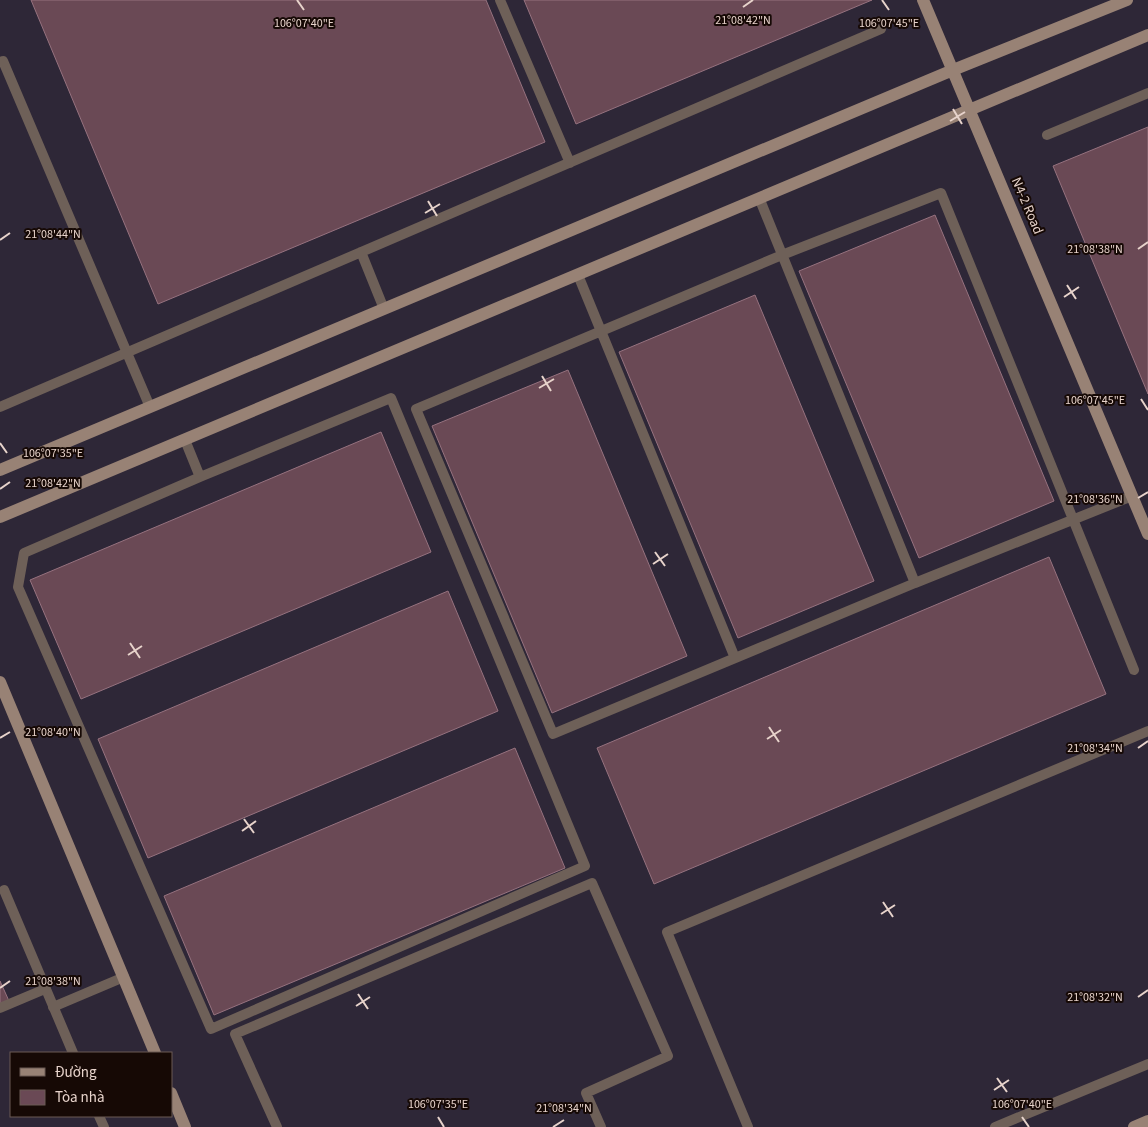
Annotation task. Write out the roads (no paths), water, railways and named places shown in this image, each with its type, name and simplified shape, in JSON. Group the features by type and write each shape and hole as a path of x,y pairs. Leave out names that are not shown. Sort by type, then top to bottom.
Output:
{"street":[{"name":"N4-2 Road","path":"923,0 1148,534"},
{"path":"0,470 953,70 1127,0"},
{"path":"0,517 760,200 970,111 1024,86 1148,35"},
{"path":"0,682 155,1052"},
{"path":"172,1095 185,1127"},
{"path":"1134,1127 1148,1121"}],"lane":[{"path":"500,0 570,163"},
{"path":"0,407 881,29"},
{"path":"1,59 150,407"},
{"path":"1047,135 1148,93"},
{"path":"1132,496 1074,520 915,583 553,734 416,409 782,255 941,193 1074,520 1134,670"},
{"path":"760,200 915,583"},
{"path":"361,252 384,309"},
{"path":"578,275 735,658"},
{"path":"391,398 585,866 210,1029 18,587 24,553 200,477 391,398"},
{"path":"184,440 200,477"},
{"path":"748,1127 667,932 1148,732"},
{"path":"276,1127 235,1034 592,883 668,1056 586,1093 601,1127"},
{"path":"4,890 73,1052"},
{"path":"53,1007 124,977"},
{"path":"0,1008 45,989"},
{"path":"995,1127 1148,1064"}]}
